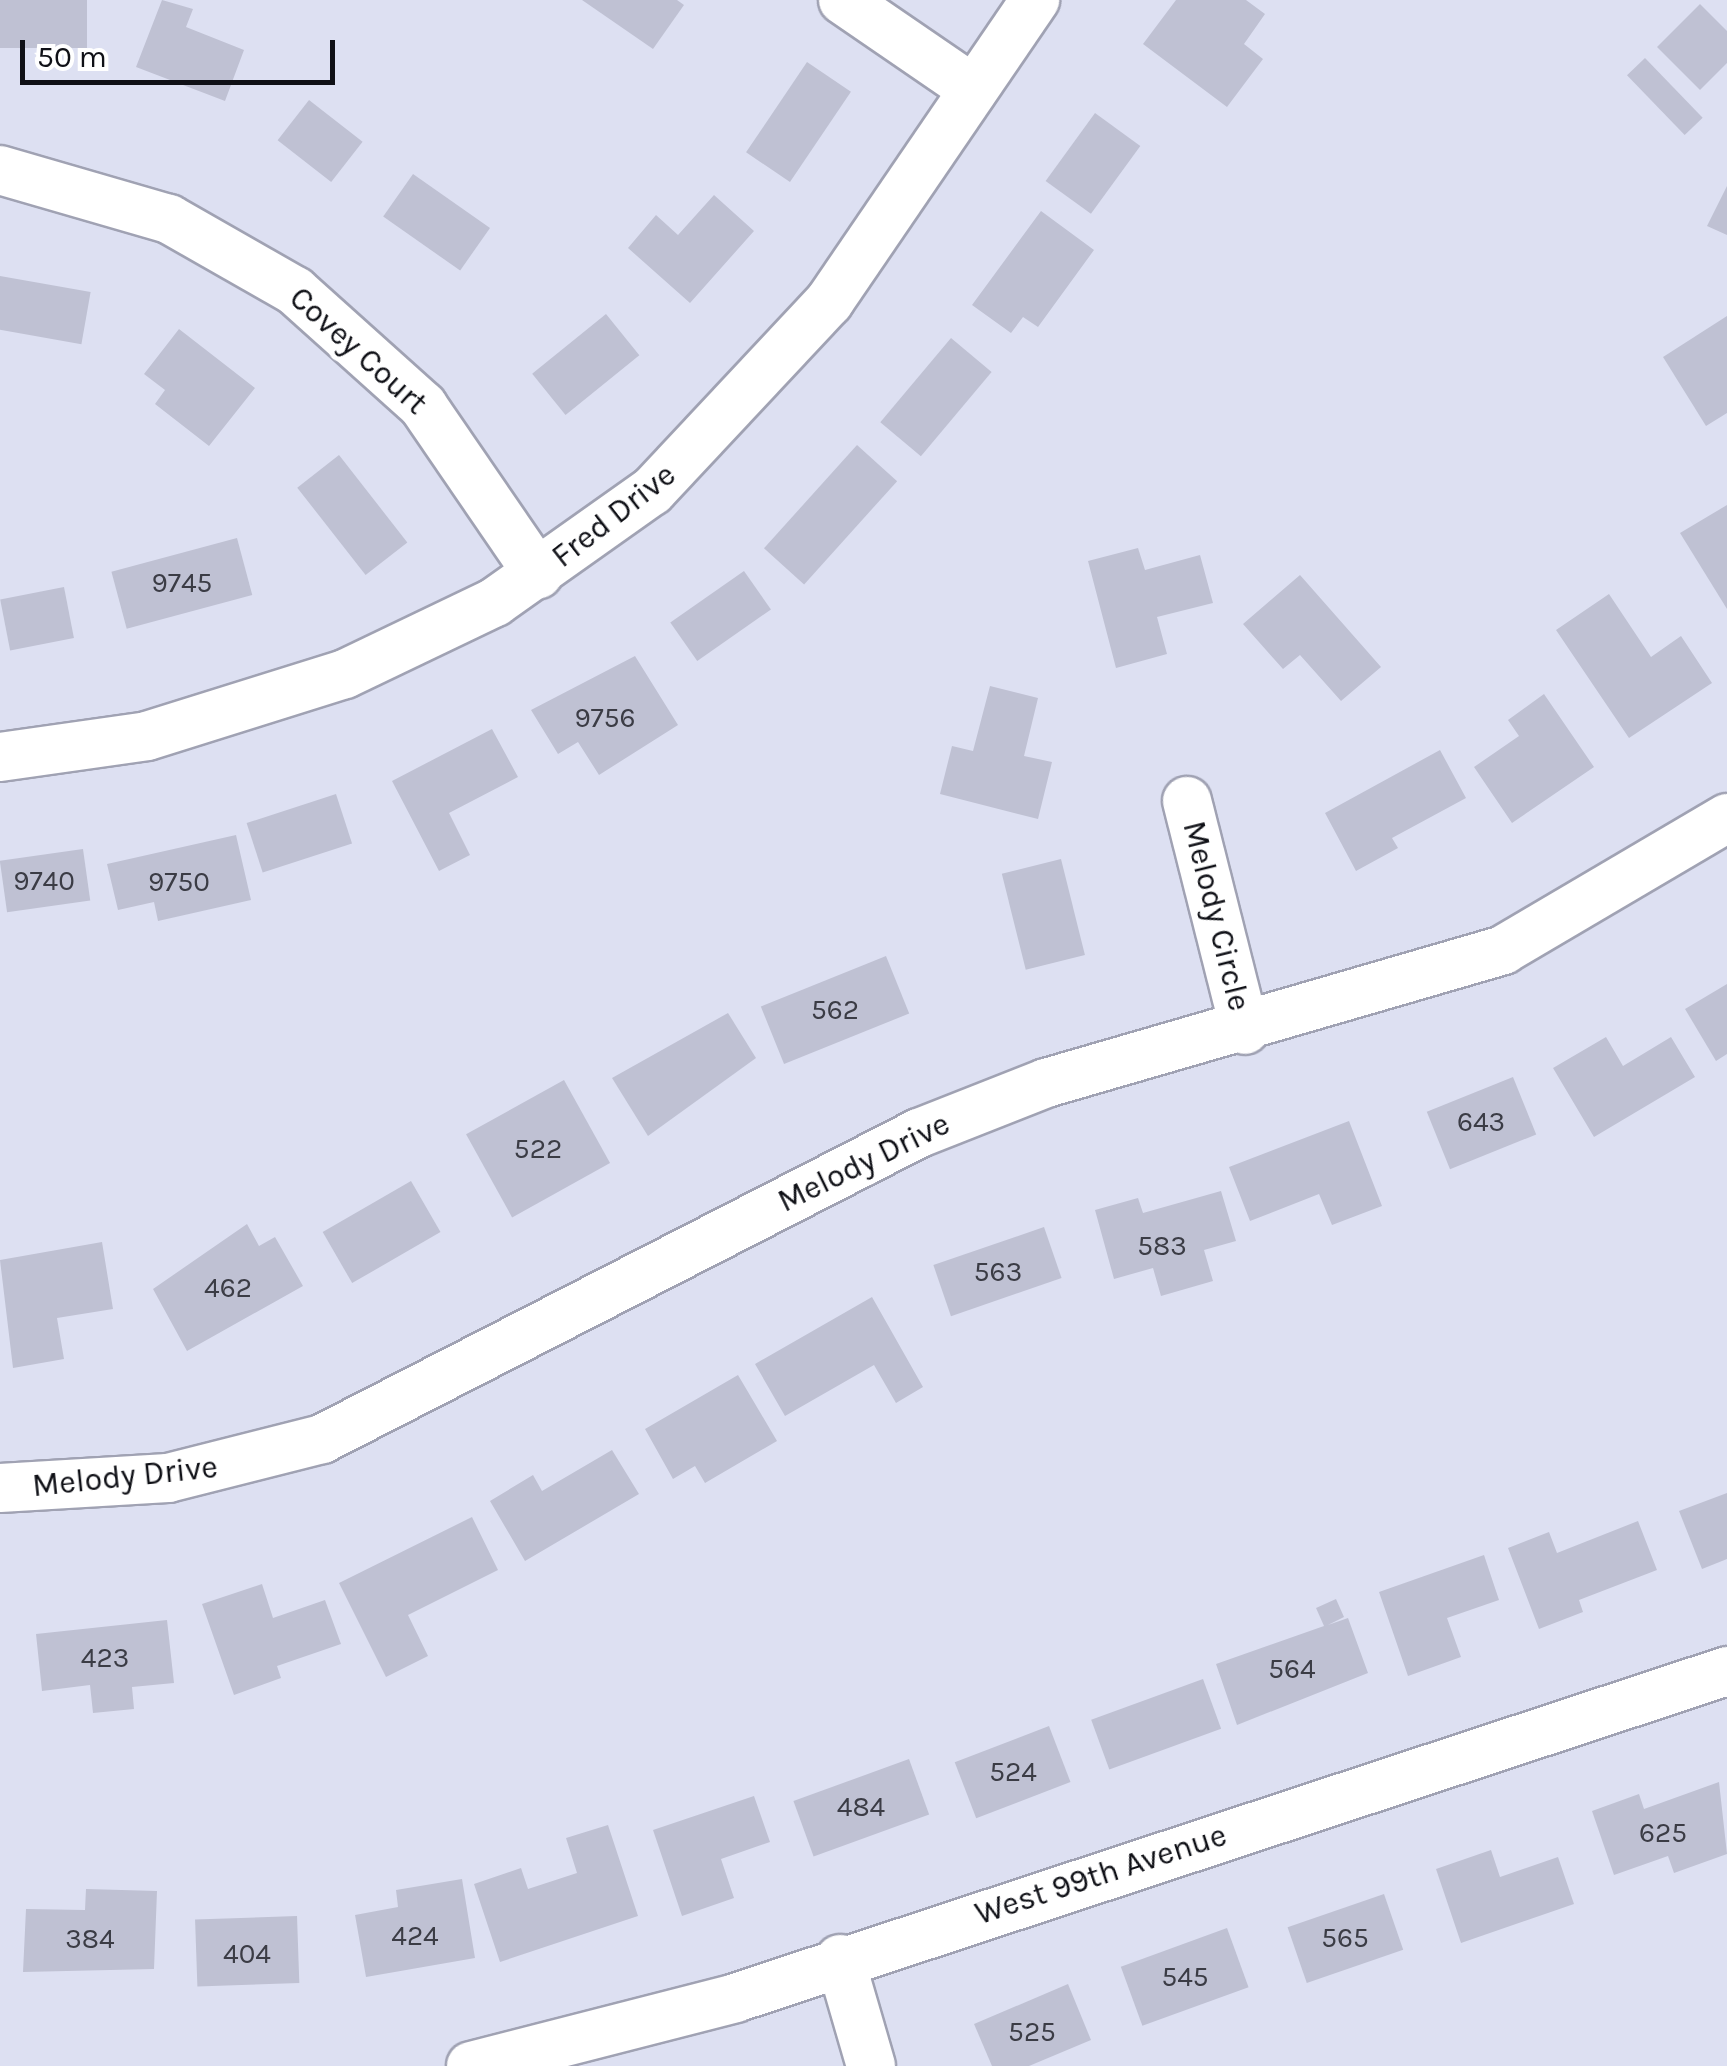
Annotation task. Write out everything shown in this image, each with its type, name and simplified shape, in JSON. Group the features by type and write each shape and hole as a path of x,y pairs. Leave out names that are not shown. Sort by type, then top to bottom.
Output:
{"street":[{"path":"844,0 973,89"},
{"name":"Fred Drive","path":"0,757 228,716 421,641 538,574 652,491 777,366 1035,0"},
{"name":"Covey Court","path":"0,170 169,219 294,290 424,406 538,574"},
{"name":"Melody Circle","path":"1187,801 1246,1030"},
{"name":"Melody Drive","path":"0,1488 168,1478 322,1438 919,1132 1046,1083 1246,1030 1503,950 1727,818"},
{"name":"West 99th Avenue","path":"471,2066 735,1998 840,1959 1727,1671"},
{"path":"840,1959 872,2066"}],"building":[{"path":"0,0 87,0 87,48 0,48"},
{"path":"162,0 193,9 186,27 244,50 225,101 136,67"},
{"path":"582,0 677,0 684,5 653,49"},
{"path":"1176,0 1246,0 1265,14 1244,44 1263,59 1227,107 1143,44"},
{"path":"1700,4 1727,31 1727,63 1700,90 1657,47"},
{"path":"1645,58 1703,118 1685,135 1627,75"},
{"path":"807,62 851,92 790,182 746,152"},
{"path":"309,100 363,142 331,182 278,140"},
{"path":"1095,113 1140,146 1091,214 1046,181"},
{"path":"413,174 490,228 460,271 383,217"},
{"path":"1727,186 1727,235 1707,226"},
{"path":"714,195 754,231 690,303 628,248 656,215 678,235"},
{"path":"1041,211 1094,250 1038,327 1023,317 1011,333 972,305"},
{"path":"0,276 91,292 81,344 0,330"},
{"path":"606,314 639,355 566,415 532,374"},
{"path":"1727,316 1727,413 1706,426 1663,357"},
{"path":"179,329 255,388 209,446 155,404 165,390 144,374"},
{"path":"951,338 992,372 921,456 880,422"},
{"path":"857,445 897,481 804,584 764,548"},
{"path":"339,455 407,542 366,575 297,488"},
{"path":"1727,505 1727,609 1680,533"},
{"path":"237,538 252,595 127,629 111,572"},
{"path":"1138,548 1145,570 1200,555 1213,603 1157,617 1167,654 1116,668 1088,561"},
{"path":"744,571 771,610 697,661 670,623"},
{"path":"1300,575 1381,667 1341,701 1300,655 1283,669 1243,624"},
{"path":"64,587 74,638 10,650 0,599"},
{"path":"1609,594 1651,657 1681,636 1712,683 1629,738 1556,630"},
{"path":"635,656 678,725 599,775 578,742 558,754 531,710"},
{"path":"990,686 1038,698 1024,756 1052,762 1038,819 940,794 952,746 973,751"},
{"path":"1544,694 1594,767 1512,823 1474,767 1519,736 1508,720"},
{"path":"492,729 518,777 449,813 470,855 439,871 392,781"},
{"path":"1440,750 1466,798 1392,838 1398,848 1356,871 1325,813"},
{"path":"336,794 352,843 263,873 247,823"},
{"path":"236,835 251,900 158,921 154,902 118,910 107,864"},
{"path":"83,849 90,900 7,912 0,861"},
{"path":"1061,859 1085,955 1026,970 1002,874"},
{"path":"886,956 909,1013 784,1064 761,1007"},
{"path":"1727,984 1727,1054 1716,1061 1685,1009"},
{"path":"728,1013 756,1058 648,1136 612,1078"},
{"path":"1606,1037 1623,1066 1671,1037 1695,1077 1594,1137 1553,1068"},
{"path":"1513,1077 1536,1134 1450,1169 1427,1112"},
{"path":"564,1080 610,1163 512,1217 466,1134"},
{"path":"1349,1121 1382,1206 1332,1225 1319,1194 1250,1221 1229,1167"},
{"path":"411,1181 440,1232 352,1283 323,1232"},
{"path":"1221,1191 1236,1241 1204,1250 1213,1281 1161,1296 1153,1268 1114,1279 1095,1210 1138,1198 1143,1213"},
{"path":"247,1224 259,1246 275,1237 303,1286 187,1351 153,1289"},
{"path":"1044,1227 1062,1278 951,1316 933,1265"},
{"path":"102,1242 113,1309 57,1318 64,1359 13,1368 0,1260"},
{"path":"872,1297 923,1387 896,1403 874,1365 785,1416 755,1364"},
{"path":"738,1375 777,1441 705,1483 695,1466 673,1479 645,1429"},
{"path":"612,1450 639,1494 525,1561 490,1501 533,1475 542,1491"},
{"path":"1727,1493 1727,1559 1702,1569 1679,1511"},
{"path":"472,1517 498,1570 408,1615 428,1656 386,1677 339,1583"},
{"path":"1638,1521 1657,1570 1579,1600 1583,1612 1539,1629 1508,1548 1549,1532 1557,1553"},
{"path":"1484,1555 1499,1600 1447,1618 1461,1657 1408,1676 1379,1592"},
{"path":"262,1584 273,1618 325,1600 341,1644 277,1666 281,1678 234,1695 202,1604"},
{"path":"1336,1599 1344,1617 1328,1625 1348,1618 1368,1673 1237,1725 1216,1664 1324,1626 1316,1608"},
{"path":"167,1620 174,1683 132,1687 134,1709 93,1713 90,1685 42,1691 36,1634"},
{"path":"1203,1679 1221,1729 1109,1770 1091,1720"},
{"path":"1049,1726 1071,1782 976,1818 955,1762"},
{"path":"909,1759 929,1814 814,1857 793,1801"},
{"path":"1719,1782 1727,1854 1674,1873 1668,1856 1614,1875 1592,1811 1639,1794 1644,1809"},
{"path":"754,1796 770,1842 721,1859 734,1898 682,1916 653,1830"},
{"path":"608,1825 638,1916 500,1962 474,1884 521,1868 528,1889 577,1873 566,1838"},
{"path":"1491,1850 1500,1877 1558,1857 1574,1904 1461,1943 1436,1869"},
{"path":"462,1879 475,1958 366,1977 355,1915 398,1907 396,1890"},
{"path":"86,1889 157,1891 154,1969 23,1972 26,1909 85,1910"},
{"path":"1384,1894 1403,1950 1307,1983 1288,1927"},
{"path":"297,1916 299,1983 197,1987 195,1920"},
{"path":"1227,1928 1249,1987 1142,2026 1121,1967"},
{"path":"1068,1984 1091,2040 1029,2066 992,2066 974,2024"}]}
